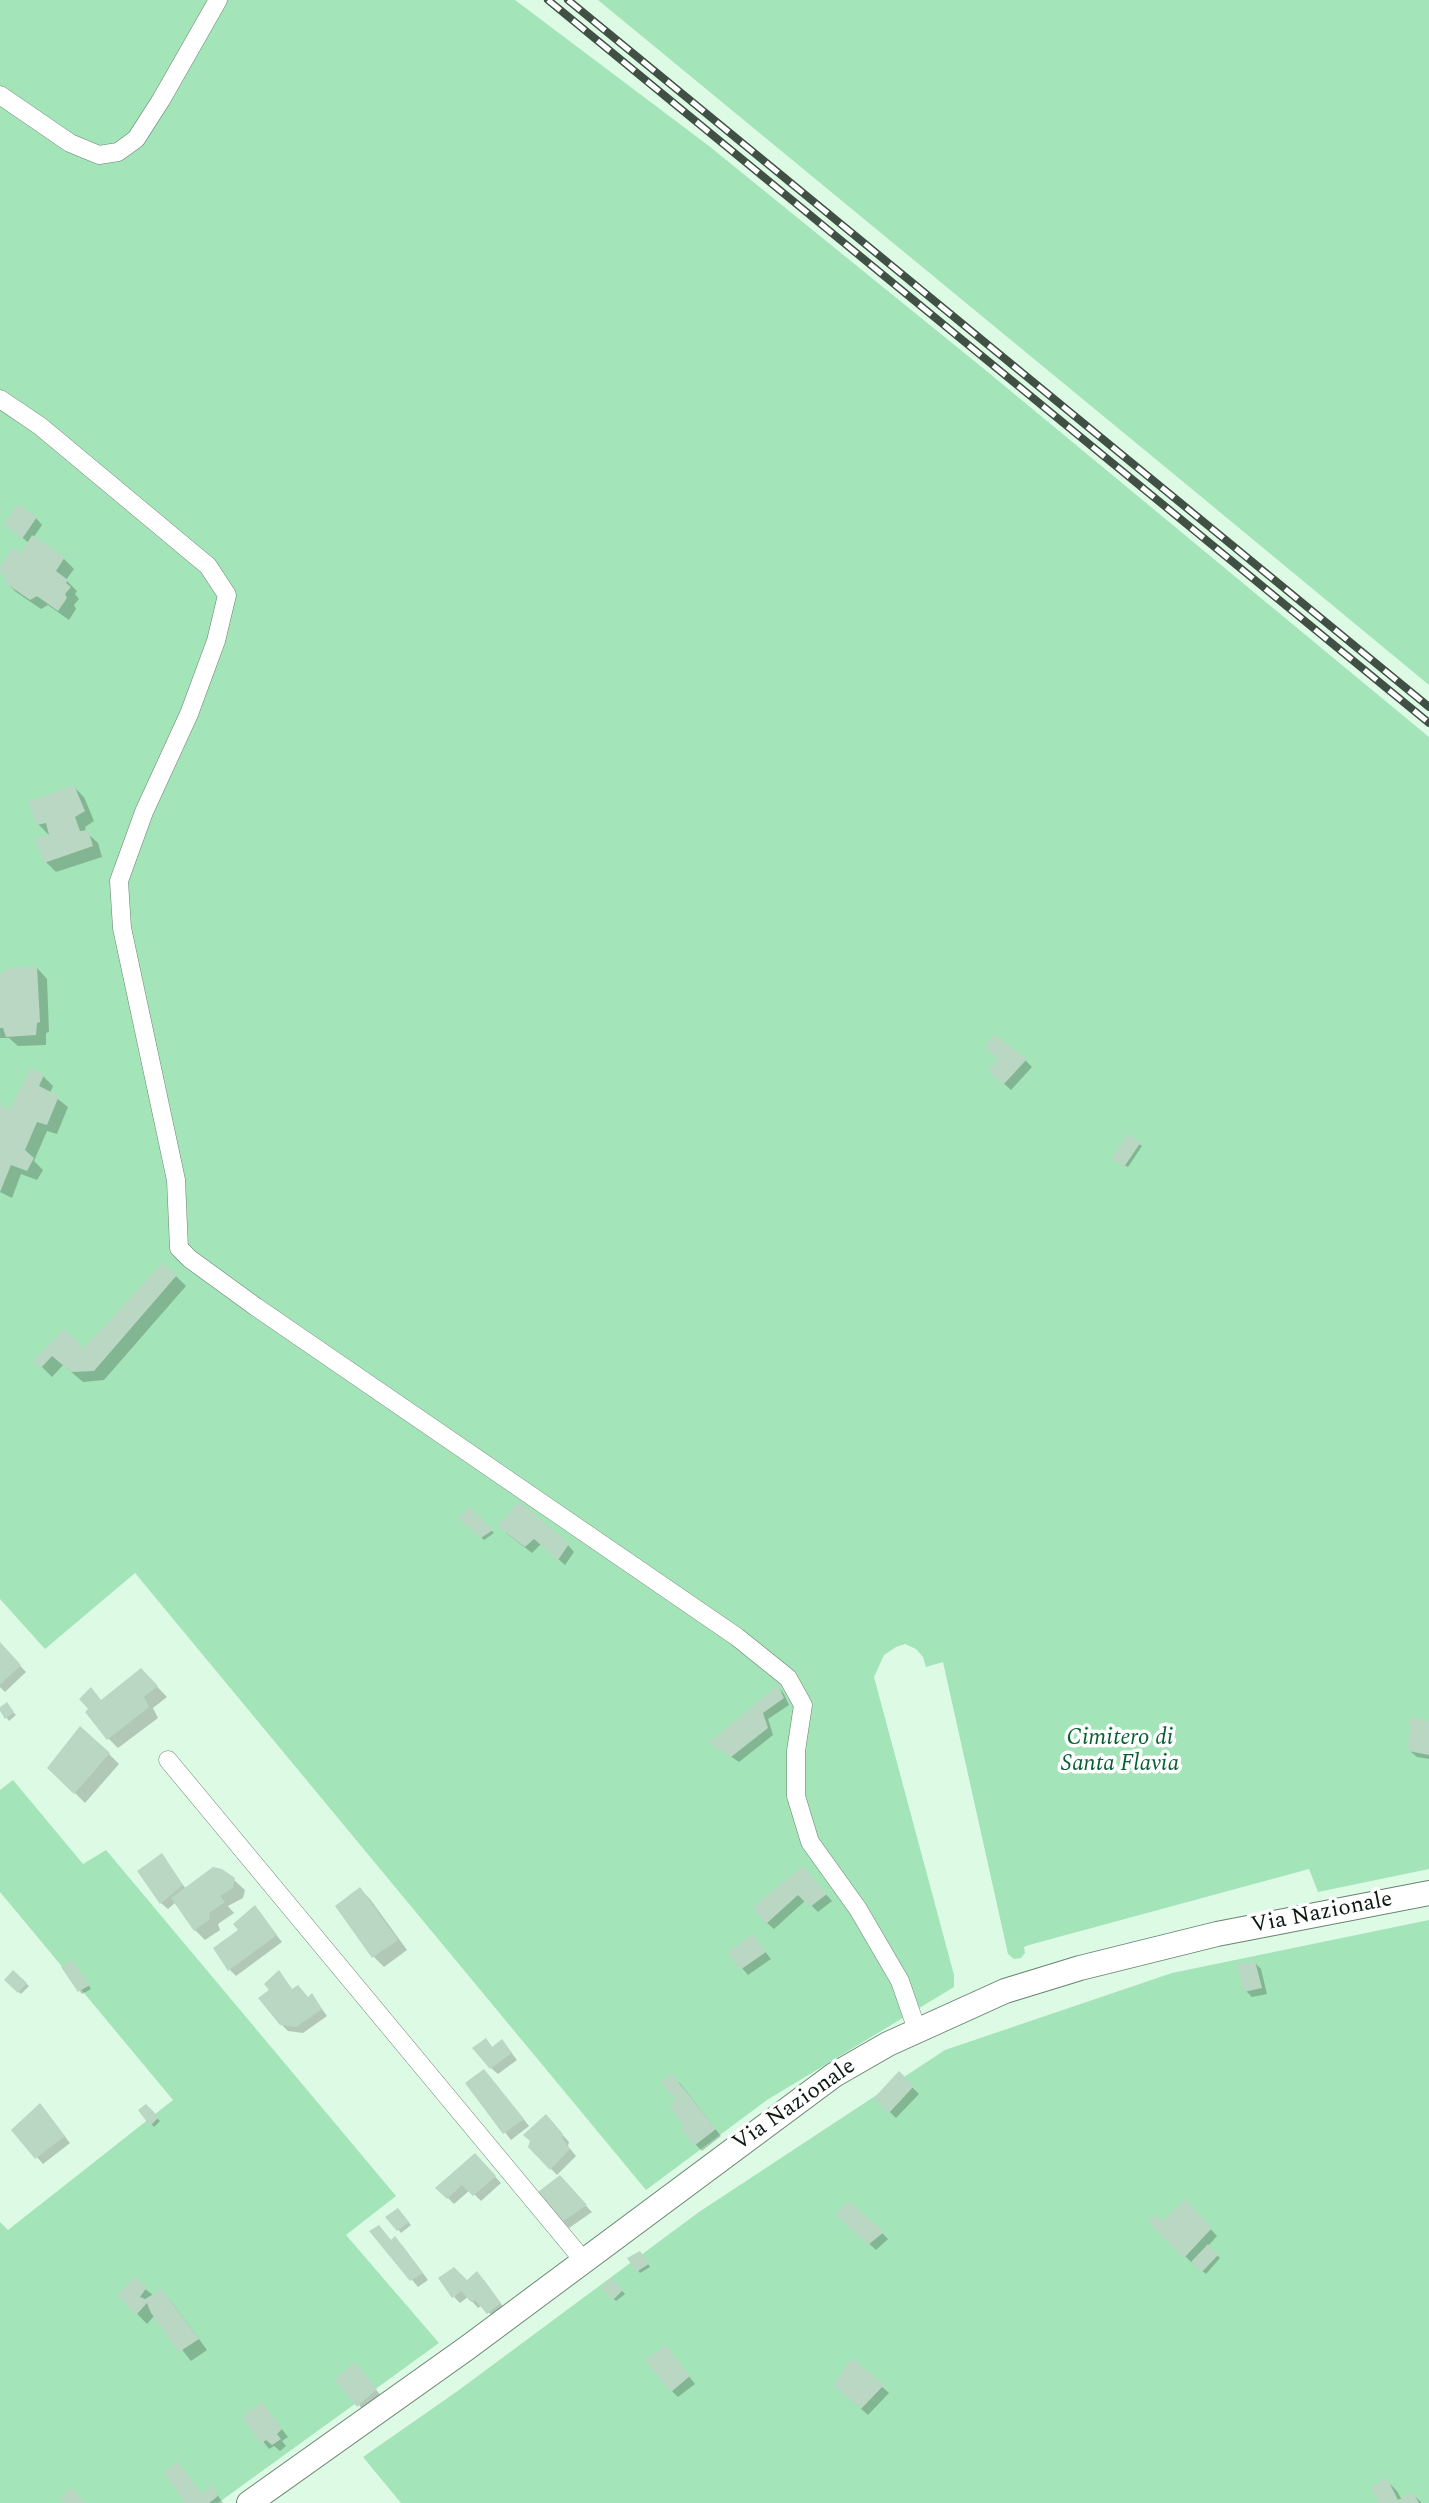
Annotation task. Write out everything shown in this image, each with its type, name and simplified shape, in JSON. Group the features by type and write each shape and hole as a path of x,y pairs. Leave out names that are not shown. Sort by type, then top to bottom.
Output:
{"main road":[{"name":"Via Nazionale","path":"249,2503 467,2348 834,2075 917,2030 1005,1991 1080,1968 1217,1934 1429,1893"}],"street":[{"path":"0,95 69,143 99,155 118,152 136,139 162,100 218,0"},
{"path":"0,399 40,426 208,566 227,595 216,642 189,715 144,812 119,881 122,928 176,1180 179,1248 256,1307 737,1637 788,1678 803,1706 796,1751 796,1796 810,1842 858,1909 900,1981 917,2030"},
{"path":"168,1760 583,2260"}],"green space":[{"name":"Cimitero di Santa Flavia","path":"0,0 515,0 709,146 989,373 1429,737 1429,1869 1318,1892 1309,1869 1029,1945 1024,1947 1025,1953 1021,1958 1014,1959 1008,1954 943,1662 926,1667 923,1657 916,1649 905,1644 896,1647 884,1655 874,1677 954,1975 954,1987 767,2100 646,2190 135,1573 45,1649 0,1599"},
{"path":"598,0 1429,0 1429,685 1181,480"},
{"path":"13,1780 83,1864 106,1850 396,2196 346,2235 439,2343 218,2503 0,2503 0,2222 8,2230 173,2100 0,1892 0,1790"},
{"path":"1429,1920 1429,2503 401,2503 363,2457 459,2390 699,2212 945,2050 1172,1973"}],"building":[{"path":"18,504 37,517 22,539 4,524"},
{"path":"32,535 65,557 56,571 68,580 66,583 71,587 58,611 37,596 30,600 4,582 7,578 0,572 13,547 21,554"},
{"path":"74,785 85,811 75,817 80,831 88,830 93,846 44,863 35,838 49,835 46,823 37,825 28,802"},
{"path":"37,967 40,1022 37,1023 36,1035 6,1037 3,1028 0,1028 0,973 6,972 7,968"},
{"path":"994,1034 1027,1059 1003,1085 988,1071 998,1059 985,1048"},
{"path":"31,1068 44,1075 39,1086 59,1096 47,1125 37,1122 25,1150 34,1158 27,1171 11,1165 0,1192 0,1105 10,1110"},
{"path":"1128,1134 1141,1142 1124,1167 1111,1159"},
{"path":"162,1263 177,1275 94,1371 71,1372 52,1356 41,1368 33,1361 64,1329 84,1348"},
{"path":"519,1501 569,1544 558,1560 534,1539 525,1547 497,1526"},
{"path":"470,1507 493,1530 481,1538 458,1518"},
{"path":"0,1642 21,1665 0,1685"},
{"path":"141,1668 158,1686 144,1697 149,1707 107,1740 85,1712 88,1709 79,1699 91,1687 101,1700"},
{"path":"778,1685 784,1698 763,1713 768,1728 731,1757 708,1743"},
{"path":"7,1702 14,1712 5,1719 0,1707"},
{"path":"1410,1717 1429,1721 1429,1755 1408,1751"},
{"path":"80,1726 110,1753 74,1794 47,1768"},
{"path":"162,1853 183,1885 160,1904 137,1871"},
{"path":"803,1866 827,1894 810,1907 798,1895 766,1924 753,1907"},
{"path":"213,1867 222,1869 235,1878 233,1888 220,1896 225,1902 209,1913 210,1919 194,1931 171,1898"},
{"path":"360,1887 398,1940 372,1958 335,1906"},
{"path":"255,1905 277,1935 228,1971 213,1948 238,1930 233,1924"},
{"path":"753,1934 766,1952 740,1970 728,1952"},
{"path":"72,1960 90,1985 78,1992 61,1967"},
{"path":"1255,1961 1262,1988 1244,1992 1237,1964"},
{"path":"13,1970 27,1983 18,1993 4,1980"},
{"path":"279,1970 292,1989 298,1985 308,1997 312,1993 322,2009 296,2027 280,2025 258,1998 269,1990 264,1984"},
{"path":"486,2038 492,2047 502,2039 512,2053 490,2069 472,2048"},
{"path":"484,2069 524,2119 503,2134 465,2083"},
{"path":"899,2071 914,2086 889,2113 874,2098"},
{"path":"672,2074 716,2129 694,2146 681,2130 685,2127 669,2106 676,2099 660,2083"},
{"path":"40,2103 65,2136 35,2159 11,2130"},
{"path":"146,2104 159,2117 150,2126 138,2110"},
{"path":"546,2114 563,2134 562,2138 570,2149 550,2170 528,2147 530,2141 523,2135"},
{"path":"475,2153 496,2176 473,2196 462,2185 447,2199 435,2188"},
{"path":"560,2175 587,2205 562,2222 538,2192"},
{"path":"1185,2199 1212,2228 1184,2258 1148,2222 1156,2215 1163,2221"},
{"path":"849,2201 884,2232 868,2245 835,2214"},
{"path":"398,2208 409,2222 397,2231 385,2217"},
{"path":"379,2225 391,2240 395,2236 423,2273 410,2281 369,2231"},
{"path":"1208,2244 1218,2255 1202,2272 1191,2262"},
{"path":"640,2251 649,2264 636,2272 627,2258"},
{"path":"454,2267 467,2280 477,2271 501,2303 487,2314 475,2300 471,2302 461,2291 452,2298 438,2278"},
{"path":"134,2278 147,2287 140,2297 145,2299 162,2289 199,2339 179,2352 151,2313 147,2303 136,2315 117,2295"},
{"path":"612,2278 623,2290 613,2300 600,2288"},
{"path":"666,2345 690,2376 671,2392 645,2360"},
{"path":"852,2358 884,2385 861,2409 833,2385"},
{"path":"355,2362 377,2389 357,2407 334,2379"},
{"path":"262,2402 282,2429 277,2434 281,2439 272,2445 266,2440 261,2444 242,2417"},
{"path":"177,2461 202,2494 213,2485 218,2496 209,2503 185,2503 164,2473"},
{"path":"1387,2478 1398,2500 1413,2492 1419,2503 1379,2503 1371,2487"},
{"path":"72,2487 85,2503 65,2503 60,2498"}],"railway":[{"path":"548,0 1429,723"},
{"path":"568,0 1429,707"}]}
